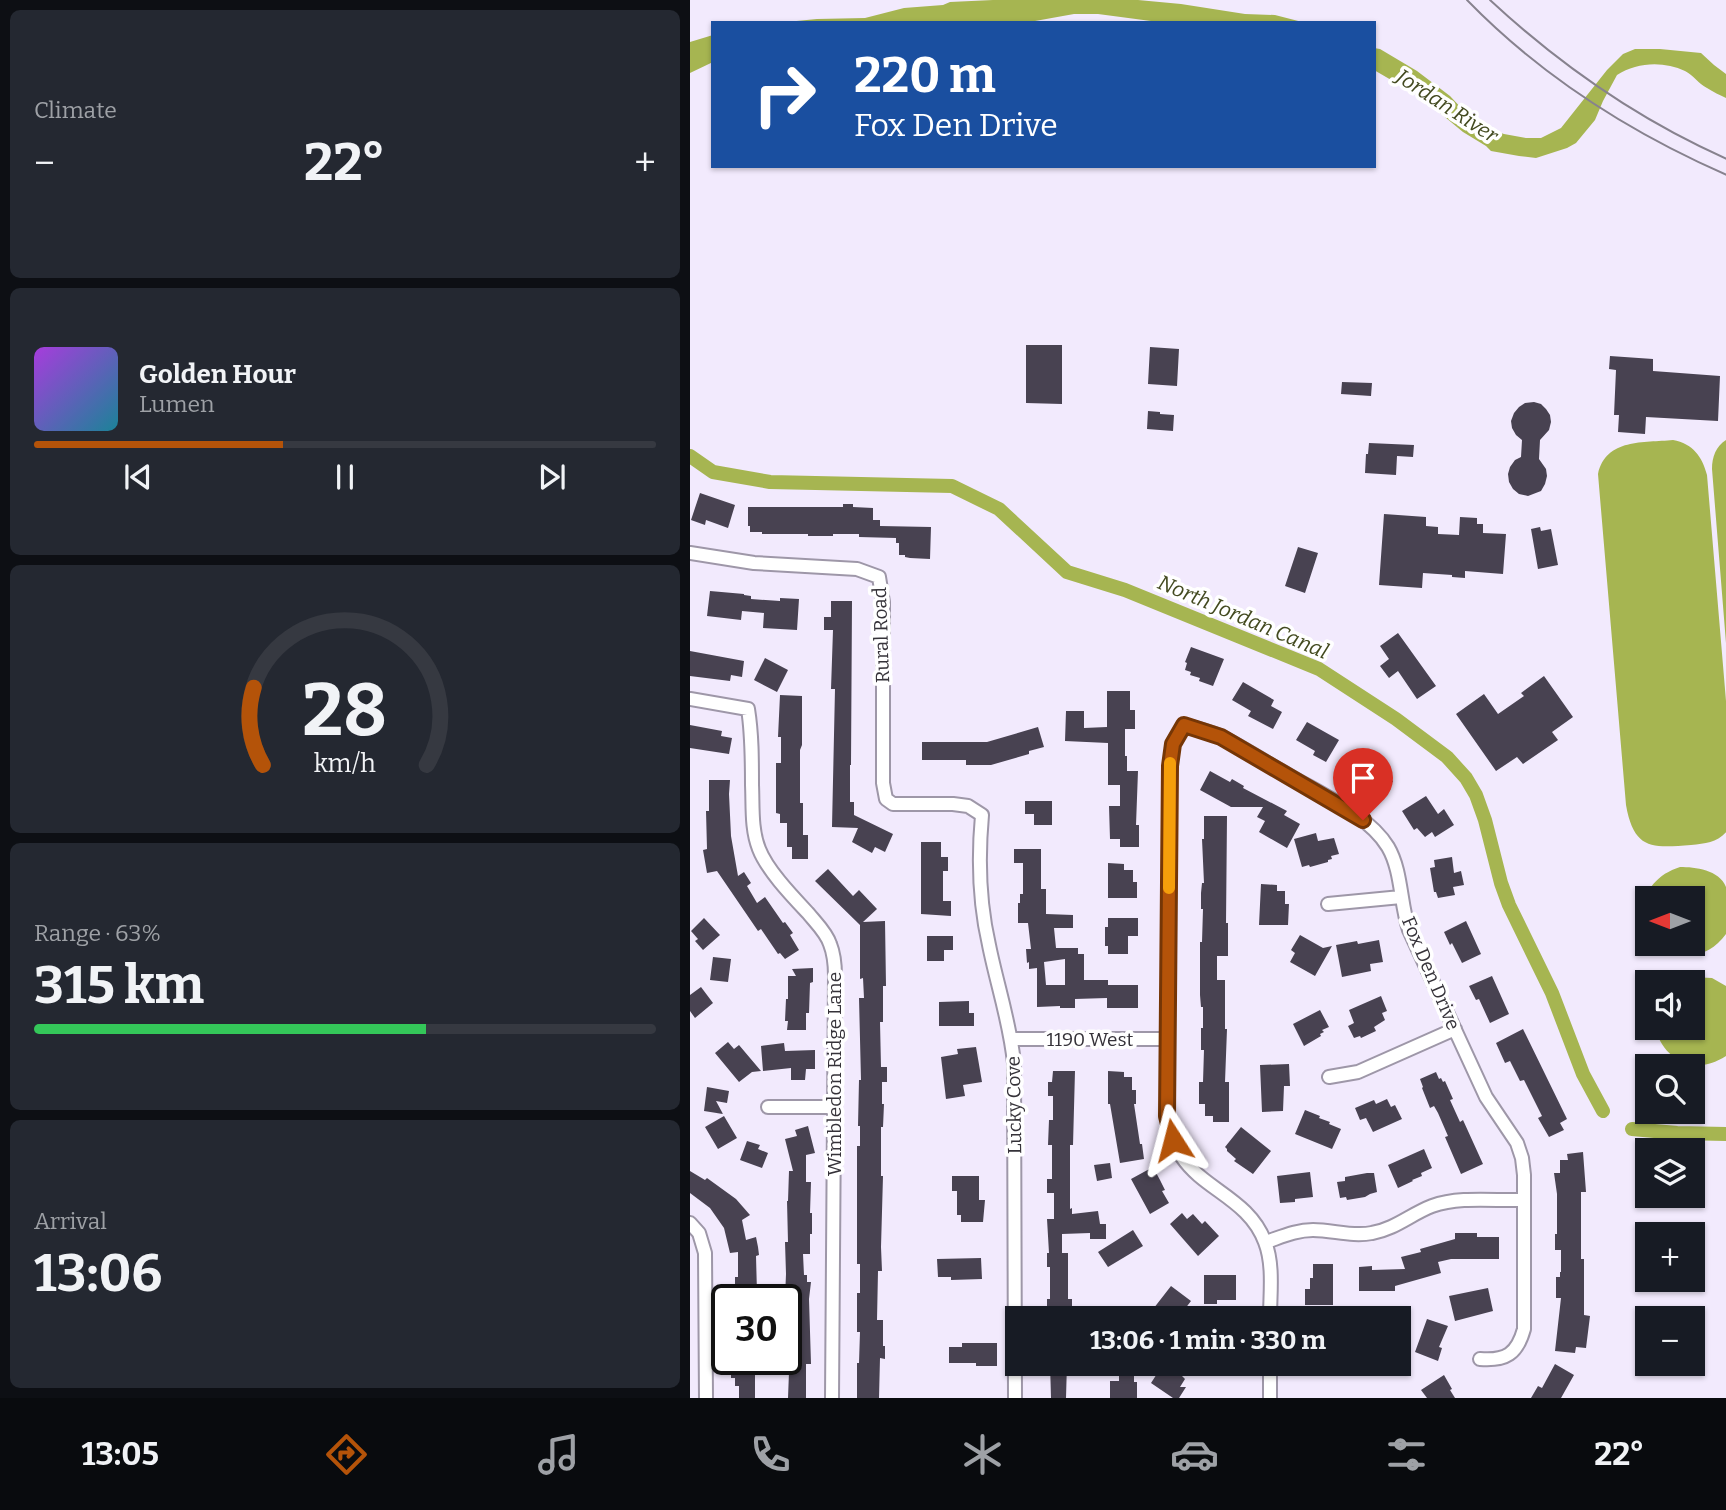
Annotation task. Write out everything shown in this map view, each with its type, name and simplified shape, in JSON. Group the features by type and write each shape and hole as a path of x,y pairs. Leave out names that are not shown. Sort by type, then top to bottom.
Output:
{"street":[{"name":"Rural Road","path":"690,553 754,563 857,569 879,577 883,602 883,783 886,799 893,804 968,806 982,815"},
{"name":"Wimbledon Ridge Lane","path":"690,699 748,709 752,735 753,826 759,850 792,896 824,932 831,944 834,958 832,1398"},
{"name":"Fox Den Drive","path":"1168,1039 1170,766 1173,744 1184,725 1221,737 1363,820 1374,829 1390,850 1409,930 1486,1097 1517,1143 1522,1158 1524,1329 1519,1345 1509,1355 1494,1360 1480,1359"},
{"name":"Lucky Cove","path":"982,815 979,847 983,917 1012,1039 1015,1097 1015,1398"},
{"path":"1328,904 1401,897"},
{"path":"1329,1077 1358,1072 1455,1028"},
{"name":"1190 West","path":"1012,1039 1168,1039"},
{"path":"1168,1039 1167,1116 1173,1140 1194,1171 1235,1202 1258,1228 1266,1242 1271,1275 1270,1306"},
{"path":"768,1107 834,1107"},
{"path":"1266,1242 1295,1232 1312,1230 1372,1233 1388,1229 1431,1206 1447,1202 1524,1200"},
{"path":"690,1223 699,1233 705,1253 706,1398"},
{"path":"1270,1376 1270,1398"}],"water":[{"path":"1138,0 1245,14 1275,15 1298,21 1151,21 1098,14 1074,14 1035,21 796,21 865,18 904,8 950,2"},
{"path":"711,36 711,63 690,73 690,42"},
{"name":"Jordan River","path":"1376,48 1417,71 1450,96 1464,111 1495,131 1526,138 1541,138 1561,128 1607,70 1623,54 1635,49 1701,53 1726,74 1726,98 1677,68 1660,64 1633,67 1617,75 1595,120 1576,143 1536,158 1491,151 1422,98 1376,71"},
{"path":"1673,440 1686,444 1696,452 1707,475 1726,701 1727,831 1711,842 1655,846 1640,838 1634,831 1626,805 1598,474 1602,462 1618,448"},
{"path":"1726,440 1726,643 1712,469 1715,452"},
{"path":"1680,867 1701,869 1714,874 1724,883 1727,890 1726,934 1705,951 1705,886 1652,886 1670,871"},
{"path":"1705,978 1712,978 1726,986 1726,1056 1705,1064 1705,1054 1671,1054 1660,1040 1705,1040"}],"building":[{"path":"1026,345 1062,345 1062,404 1026,403"},
{"path":"1150,347 1179,349 1177,386 1148,384"},
{"path":"1610,356 1653,359 1653,371 1720,376 1718,421 1646,417 1645,434 1618,432 1619,415 1614,415 1616,370 1609,369"},
{"path":"1342,382 1372,383 1371,396 1341,394"},
{"path":"1534,402 1546,409 1551,422 1549,430 1540,440 1539,459 1546,469 1545,484 1541,491 1528,496 1519,494 1509,482 1510,467 1521,457 1522,440 1516,435 1511,421 1519,407"},
{"path":"1148,411 1174,415 1173,431 1147,429"},
{"path":"1369,443 1414,445 1413,457 1397,456 1396,475 1365,473"},
{"path":"700,493 735,505 728,528 706,520 705,525 691,520"},
{"path":"843,504 873,508 873,520 880,520 880,526 931,527 930,559 899,555 896,538 859,537 859,534 762,534 750,532 748,526 748,507 843,507"},
{"path":"1384,514 1426,517 1426,526 1438,527 1438,534 1459,535 1460,517 1477,518 1477,524 1483,524 1483,533 1506,534 1503,574 1465,571 1465,578 1423,573 1422,588 1379,585"},
{"path":"1540,527 1541,531 1551,529 1558,565 1538,569 1531,529"},
{"path":"1298,547 1318,553 1305,593 1285,586"},
{"path":"710,591 744,594 751,596 751,599 799,599 797,630 763,628 764,613 742,611 741,620 707,616"},
{"path":"831,601 852,601 850,802 854,802 854,815 893,834 885,852 875,847 872,853 852,842 858,828 832,827 835,689 831,689 833,630 824,630 824,617 831,617"},
{"path":"1398,633 1436,686 1417,699 1398,671 1389,678 1380,666 1389,659 1380,646"},
{"path":"1191,647 1224,659 1213,686 1199,681 1200,678 1185,670"},
{"path":"690,651 744,661 742,677 731,675 730,681 690,676"},
{"path":"765,658 788,670 777,692 754,680"},
{"path":"1544,676 1573,717 1552,732 1558,740 1523,764 1517,757 1496,771 1456,714 1484,694 1498,714 1524,696 1521,693"},
{"path":"1243,682 1274,700 1271,706 1282,712 1273,729 1248,716 1251,711 1232,700"},
{"path":"1107,691 1130,691 1130,710 1135,710 1135,729 1125,729 1125,756 1127,771 1138,771 1136,825 1139,825 1139,847 1120,847 1120,839 1110,839 1109,806 1120,806 1120,785 1108,785 1108,743 1065,741 1066,711 1084,711 1084,728 1107,727"},
{"path":"780,695 802,696 800,803 803,803 803,835 808,835 808,859 792,859 792,847 787,847 787,823 780,823 780,814 776,813 776,763 781,763 781,737 778,737"},
{"path":"1307,722 1339,740 1326,762 1313,755 1315,751 1296,740"},
{"path":"690,725 722,731 721,736 732,738 729,754 690,748"},
{"path":"1038,727 1044,747 991,765 966,765 966,760 922,760 922,742 987,742"},
{"path":"1356,751 1391,770 1387,777 1393,781 1385,796 1346,770"},
{"path":"1210,771 1230,782 1232,779 1244,786 1243,788 1287,811 1284,815 1300,824 1287,848 1259,832 1265,821 1257,817 1263,807 1231,807 1200,790"},
{"path":"709,780 730,780 731,836 738,876 744,872 751,883 747,886 757,903 765,897 793,933 790,935 799,950 785,959 778,954 761,929 758,931 717,871 707,873 703,850 707,849 706,811 709,811"},
{"path":"1426,796 1438,814 1444,809 1454,825 1435,837 1432,832 1425,837 1417,828 1414,830 1402,811"},
{"path":"1025,801 1052,801 1052,825 1034,825 1034,814 1025,814"},
{"path":"1204,816 1227,816 1228,956 1217,956 1217,980 1225,980 1225,1082 1229,1082 1229,1122 1213,1122 1213,1116 1205,1116 1205,1104 1199,1104 1204,1050 1201,1050 1203,1007 1200,995 1200,942 1203,909 1201,893 1204,883"},
{"path":"1316,833 1318,841 1334,838 1339,854 1331,856 1332,859 1328,862 1302,867 1294,839"},
{"path":"921,842 941,842 941,857 948,857 948,871 943,871 943,901 951,901 951,916 921,914"},
{"path":"1014,849 1041,849 1041,889 1046,889 1046,914 1073,915 1073,928 1054,928 1056,948 1078,948 1078,954 1084,954 1084,980 1108,980 1108,985 1138,985 1138,1008 1107,1008 1107,998 1075,999 1075,1008 1037,1007 1037,968 1029,969 1029,962 1027,963 1026,949 1031,949 1028,923 1018,923 1018,903 1020,894 1023,894 1023,863 1014,863","holes":["1065,959 1065,985 1046,985 1044,962"]},
{"path":"1452,857 1454,873 1461,871 1464,885 1453,887 1455,895 1438,898 1434,892 1430,868 1435,867 1434,860"},
{"path":"1108,863 1124,864 1124,870 1133,870 1133,882 1137,882 1137,898 1108,898"},
{"path":"828,869 853,896 859,890 877,909 863,922 885,921 886,986 883,986 883,1022 880,1022 881,1067 887,1067 887,1082 882,1082 882,1271 878,1271 877,1320 883,1320 885,1359 880,1358 879,1398 857,1398 860,1332 857,1332 857,1293 860,1293 860,1264 857,1264 857,1146 860,1146 858,1126 861,1080 859,998 864,998 863,978 860,979 860,925 815,881"},
{"path":"1261,884 1277,885 1277,891 1285,891 1285,904 1289,904 1288,925 1259,925"},
{"path":"704,918 720,935 703,950 691,931"},
{"path":"1108,918 1138,918 1138,936 1128,936 1128,954 1108,954 1105,927 1108,927"},
{"path":"1466,921 1481,954 1462,963 1444,932"},
{"path":"1300,935 1323,948 1332,946 1315,976 1290,962 1295,953 1291,950"},
{"path":"927,936 953,936 953,950 944,950 944,961 927,961"},
{"path":"1379,940 1383,962 1370,964 1371,971 1342,977 1336,945"},
{"path":"713,957 731,959 728,982 710,980"},
{"path":"813,968 806,1030 787,1030 788,1021 785,1021 788,976 796,976 792,969"},
{"path":"1492,976 1509,1014 1490,1023 1479,999 1476,1000 1469,986"},
{"path":"701,987 713,1003 695,1018 690,1011 690,995"},
{"path":"1381,996 1387,1011 1382,1013 1385,1020 1374,1027 1376,1031 1361,1038 1354,1038 1348,1026 1354,1023 1349,1010"},
{"path":"969,1001 969,1013 974,1013 974,1026 939,1026 939,1002"},
{"path":"1320,1010 1329,1027 1322,1030 1324,1032 1321,1036 1304,1046 1293,1024"},
{"path":"1523,1029 1567,1119 1560,1123 1564,1130 1549,1137 1538,1118 1542,1116 1524,1080 1520,1081 1510,1061 1505,1063 1496,1043"},
{"path":"728,1042 734,1049 739,1045 761,1071 752,1072 739,1082 715,1053"},
{"path":"784,1043 785,1051 815,1050 815,1069 806,1069 805,1080 791,1080 791,1068 763,1071 761,1046"},
{"path":"976,1047 982,1082 963,1085 965,1096 946,1099 941,1057 958,1054 957,1049"},
{"path":"1289,1064 1290,1086 1284,1086 1283,1111 1262,1112 1260,1065"},
{"path":"1053,1071 1075,1071 1073,1145 1070,1145 1070,1209 1072,1208 1072,1214 1098,1211 1100,1224 1106,1224 1106,1239 1090,1239 1090,1233 1062,1234 1062,1253 1068,1253 1068,1299 1072,1299 1072,1306 1047,1306 1047,1299 1050,1299 1050,1267 1047,1267 1047,1219 1054,1219 1054,1193 1047,1193 1047,1179 1052,1179 1052,1145 1048,1145 1049,1120 1053,1120 1053,1096 1048,1096 1048,1082 1052,1082"},
{"path":"1108,1071 1124,1072 1124,1077 1132,1077 1144,1159 1120,1163 1108,1104"},
{"path":"1436,1072 1439,1079 1445,1081 1460,1122 1463,1120 1483,1164 1461,1174 1438,1113 1434,1106 1430,1108 1422,1088 1420,1079"},
{"path":"707,1087 729,1091 727,1103 716,1101 723,1114 704,1111"},
{"path":"1387,1099 1391,1107 1395,1105 1402,1119 1373,1132 1366,1118 1360,1120 1355,1108 1374,1100 1376,1104"},
{"path":"1305,1110 1341,1129 1332,1149 1295,1134"},
{"path":"724,1116 737,1138 718,1149 705,1127"},
{"path":"808,1126 815,1153 806,1155 806,1182 811,1182 812,1234 810,1254 803,1254 804,1275 807,1275 807,1282 811,1282 811,1364 806,1364 806,1398 788,1398 789,1375 802,1375 802,1284 786,1284 787,1201 789,1171 793,1171 785,1139 797,1136 795,1130"},
{"path":"1241,1127 1271,1151 1253,1174 1234,1161 1236,1159 1225,1147"},
{"path":"747,1141 760,1145 758,1149 768,1153 762,1168 740,1160"},
{"path":"1424,1149 1432,1168 1398,1188 1388,1165"},
{"path":"1583,1152 1586,1192 1581,1192 1581,1259 1584,1259 1584,1315 1590,1316 1586,1348 1576,1347 1575,1353 1555,1351 1561,1298 1556,1298 1556,1277 1560,1277 1561,1272 1561,1250 1555,1250 1557,1194 1554,1173 1560,1173 1560,1160 1568,1160 1567,1154"},
{"path":"1110,1163 1112,1178 1097,1181 1094,1165"},
{"path":"1153,1167 1169,1203 1150,1214 1131,1179"},
{"path":"690,1171 705,1180 707,1178 736,1199 750,1215 742,1220 746,1240 756,1237 759,1255 756,1256 757,1284 735,1284 735,1277 738,1277 738,1252 730,1253 724,1228 710,1208 690,1193"},
{"path":"1310,1172 1313,1197 1280,1203 1277,1176"},
{"path":"1374,1173 1377,1192 1347,1200 1346,1197 1340,1198 1337,1182 1345,1181 1345,1177"},
{"path":"952,1176 979,1176 979,1200 985,1200 983,1222 961,1222 961,1215 957,1215 957,1191 952,1191"},
{"path":"1182,1213 1187,1219 1193,1214 1202,1224 1205,1221 1219,1236 1198,1256 1170,1224"},
{"path":"1133,1230 1143,1246 1108,1267 1098,1252"},
{"path":"1455,1233 1499,1237 1499,1259 1451,1259 1438,1262 1441,1273 1395,1286 1395,1291 1359,1291 1359,1267 1372,1266 1372,1270 1405,1269 1401,1257 1455,1239"},
{"path":"981,1258 982,1279 951,1280 951,1277 938,1277 937,1259"},
{"path":"1313,1264 1333,1264 1333,1305 1305,1305 1305,1289 1310,1289"},
{"path":"1204,1275 1236,1275 1236,1300 1217,1300 1217,1304 1204,1304"},
{"path":"1171,1286 1191,1301 1187,1306 1155,1306"},
{"path":"1488,1288 1493,1311 1455,1321 1449,1296"},
{"path":"1427,1319 1448,1326 1439,1347 1442,1348 1438,1361 1415,1352"},
{"path":"962,1343 997,1343 997,1366 949,1363 949,1347 962,1347"},
{"path":"1555,1364 1574,1375 1561,1398 1531,1398 1538,1386 1542,1388"},
{"path":"731,1375 755,1375 755,1398 739,1398 739,1386 735,1386 735,1378 731,1378"},
{"path":"1444,1375 1455,1398 1427,1398 1421,1390"},
{"path":"1050,1376 1067,1376 1066,1398 1051,1398"},
{"path":"1119,1376 1134,1376 1134,1382 1137,1382 1137,1398 1110,1398 1110,1381 1119,1381"},
{"path":"1156,1376 1182,1376 1185,1379 1180,1387 1186,1387 1179,1398 1173,1398 1151,1383"}],"waterway":[{"name":"North Jordan Canal","path":"690,456 713,472 770,482 952,486 999,509 1067,572 1125,590 1319,669 1396,719 1447,757 1466,778 1476,795 1509,905 1552,993 1583,1074 1603,1111"},
{"name":"North Jordan Canal","path":"1632,1129 1727,1134"}],"tram line":[{"path":"1467,0 1525,53 1588,100 1656,140 1727,175"},
{"path":"1490,0 1544,47 1602,89 1663,127 1727,159"}],"slow traffic":[{"path":"1169,888 1170,763"}],"route":[{"path":"1173,1140 1167,1116 1170,766 1173,744 1184,725 1221,737 1363,820"}]}
